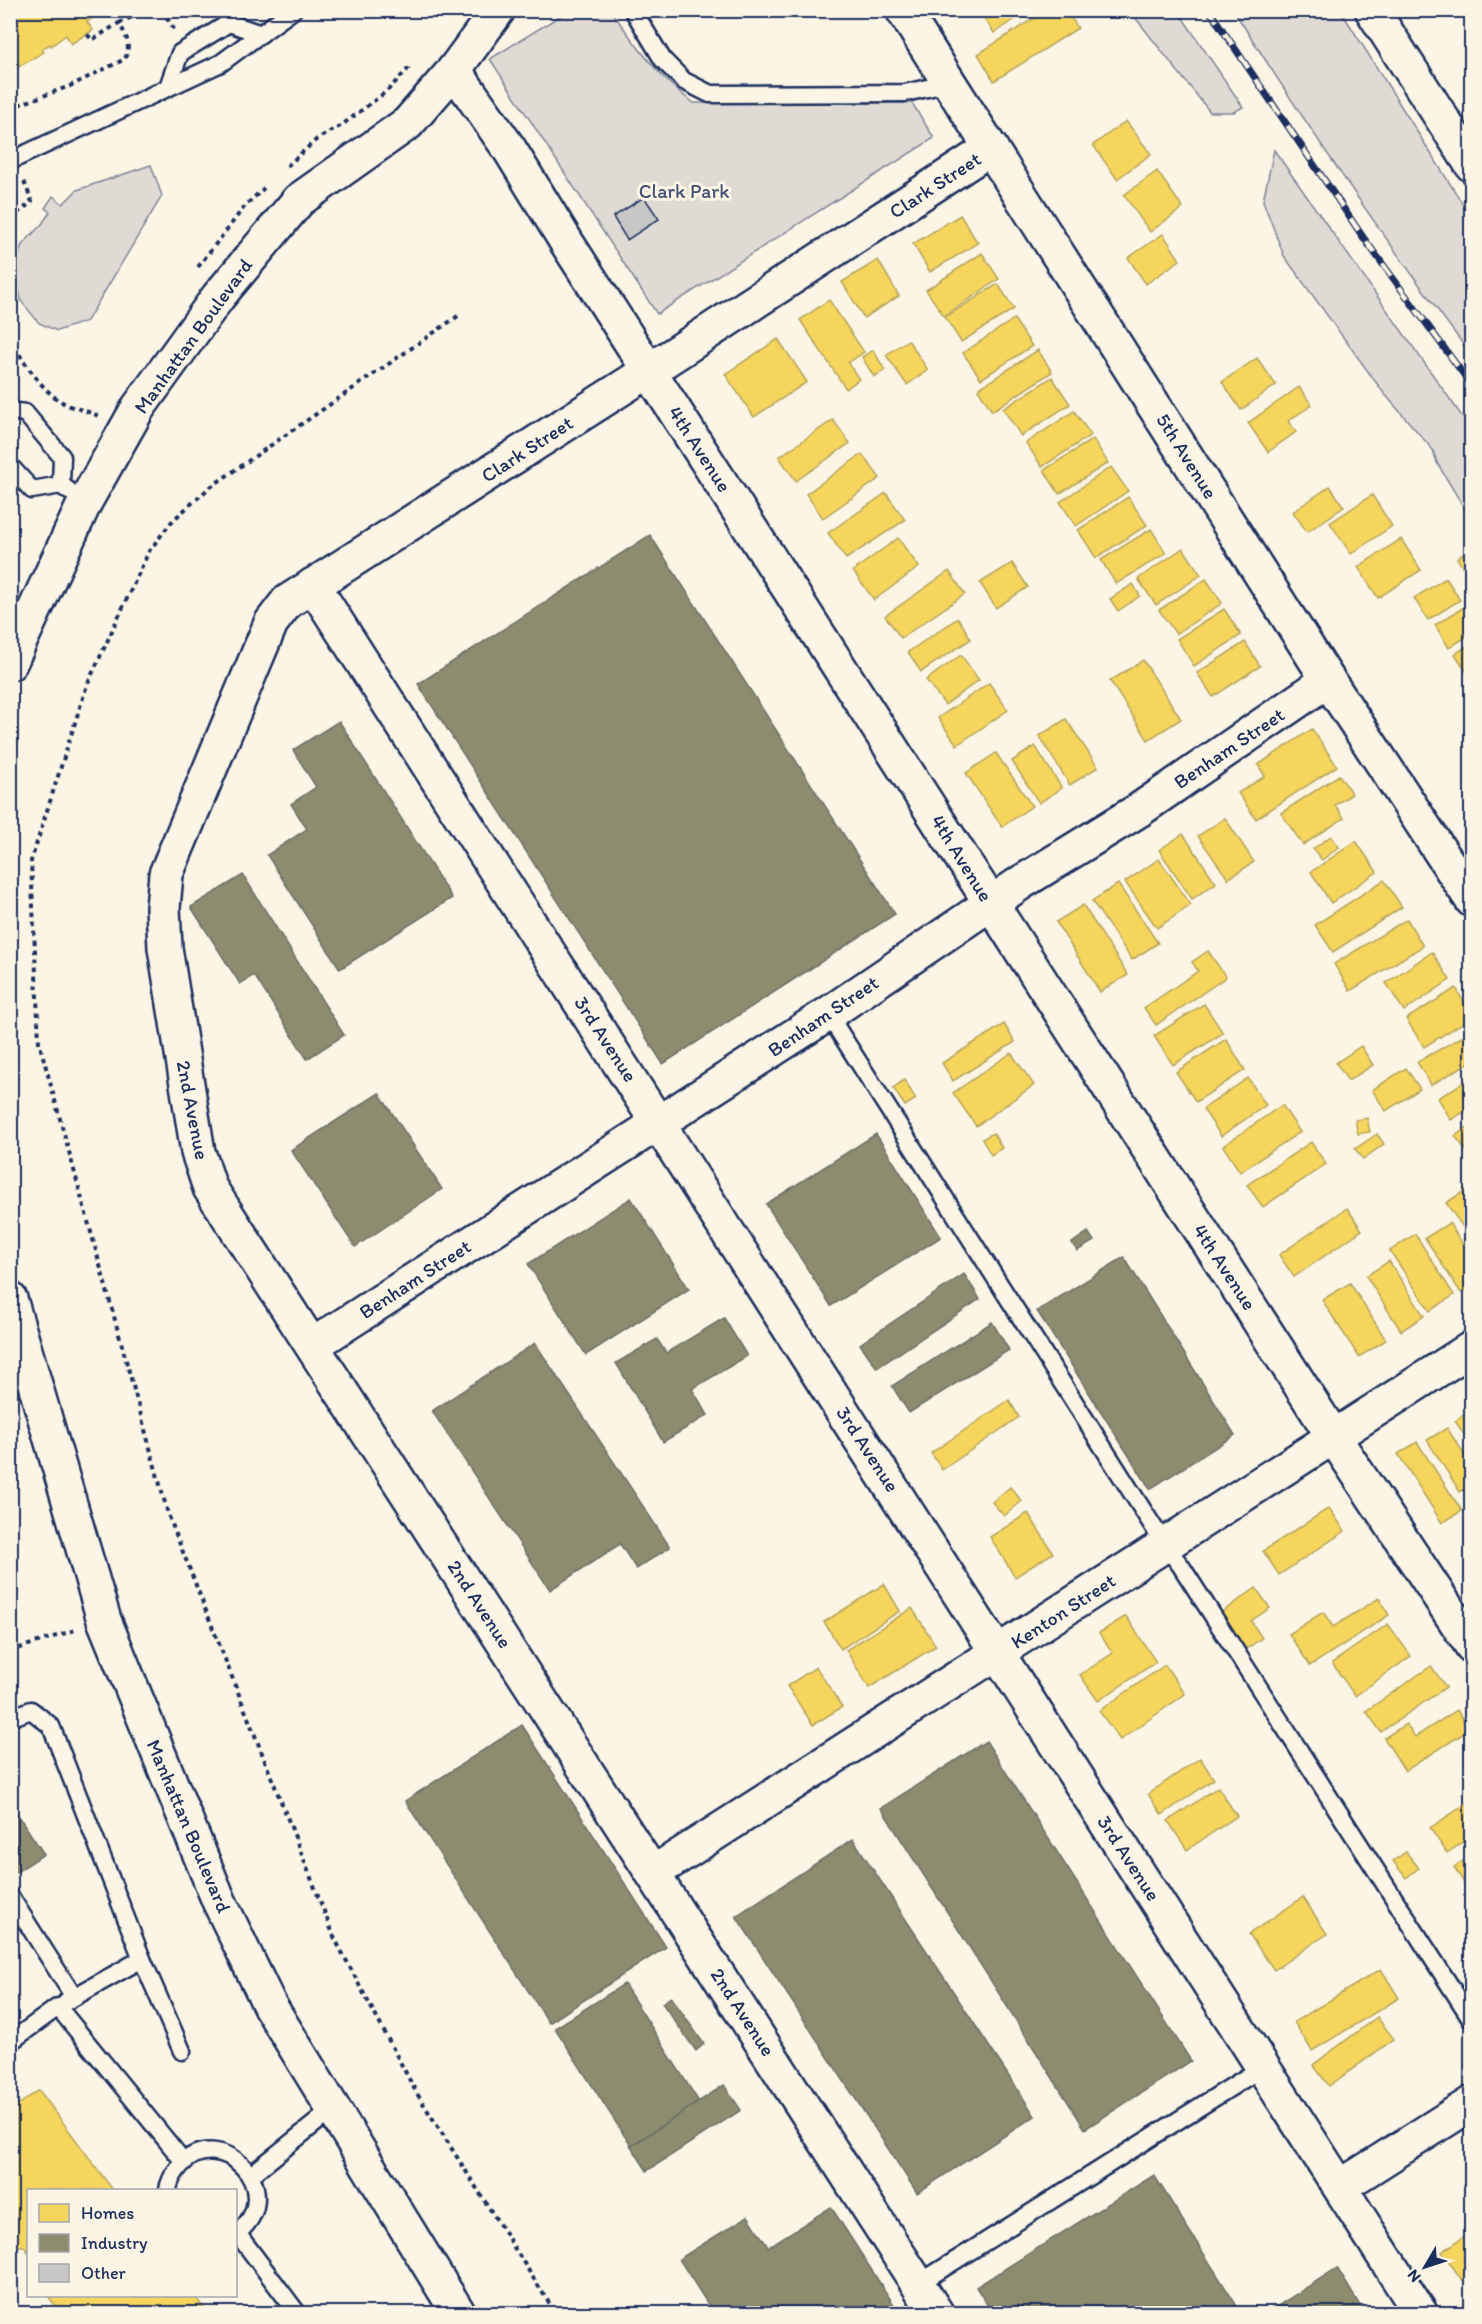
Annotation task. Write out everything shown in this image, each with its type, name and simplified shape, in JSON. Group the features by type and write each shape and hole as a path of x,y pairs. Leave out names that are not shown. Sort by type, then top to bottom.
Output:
{"street":[{"name":"Manhattan Boulevard","path":"10,663 73,494 126,429 138,408 218,297 299,200 408,123 454,70 498,10"},
{"name":"5th Avenue","path":"903,10 1328,680 1472,900"},
{"path":"1372,10 1472,165"},
{"name":"4th Avenue","path":"454,70 510,150 567,243 1333,1436 1472,1646"},
{"name":"Clark Street","path":"178,846 271,623 286,602 650,370 991,148"},
{"name":"3rd Avenue","path":"313,585 1421,2313"},
{"name":"Benham Street","path":"313,1345 828,1014 991,903 1139,810 1328,680"},
{"name":"2nd Avenue","path":"178,846 166,874 163,908 165,948 198,1152 210,1188 937,2313"},
{"name":"Manhattan Boulevard","path":"10,1299 104,1620 219,1901 270,2006 459,2313"},
{"name":"Kenton Street","path":"653,1873 1472,1348"},
{"path":"1340,2187 1472,2103"}],"lane":[{"path":"16,166 168,87 221,63 293,10"},
{"path":"633,10 663,60 684,81 710,94 905,93 950,83"},
{"path":"168,87 180,54 229,23 261,34"},
{"path":"10,411 25,412 62,457 73,494 32,490 10,466"},
{"path":"828,1014 1165,1545 1281,1720 1472,2020"},
{"path":"10,1718 31,1710 51,1726 142,1959 182,2051"},
{"path":"10,1896 74,1997"},
{"path":"10,2042 58,2007 142,1959"},
{"path":"58,2007 184,2162"},
{"path":"918,2284 1263,2067"},
{"path":"251,2175 333,2109"},
{"path":"168,2189 174,2174 184,2162 195,2155 207,2152 220,2153 243,2165 251,2175 256,2194 253,2214 237,2233"},
{"path":"237,2235 298,2313"}],"path":[{"path":"87,34 92,40 119,23 147,10"},
{"path":"10,108 70,86 120,63 125,59 130,47 127,36 119,23"},
{"path":"10,219 32,202 16,166"},
{"path":"458,316 209,488 173,520 149,551 87,685 31,861 39,1042 168,1514 335,1939 416,2092 556,2313"},
{"path":"10,339 48,391 62,402 126,429"},
{"path":"10,1651 104,1620"}],"green space":[{"name":"Clark Park","path":"568,11 611,11 659,72 681,94 694,103 912,103 934,138 657,314 490,59"},
{"path":"1130,11 1178,11 1243,107 1234,112 1210,112"},
{"path":"1234,11 1341,11 1471,217 1471,355 1349,185"},
{"path":"1274,150 1471,429 1471,519 1437,463 1433,450 1383,392 1284,256 1263,201"},
{"path":"151,165 162,196 87,321 57,331 39,323 21,301 15,266 22,245 50,212 45,208 53,196 63,204 77,190"}],"building: Homes":[{"path":"10,10 105,10 87,22 93,30 71,44 66,35 51,46 50,44 42,49 44,52 10,72"},
{"path":"979,10 1029,10 994,33"},
{"path":"1047,10 1066,10 1078,28 994,81 978,54"},
{"path":"1126,121 1151,154 1117,179 1093,145"},
{"path":"1157,171 1183,208 1150,232 1124,195"},
{"path":"960,215 978,243 930,272 913,244"},
{"path":"1163,234 1180,260 1146,284 1128,258"},
{"path":"982,253 999,279 944,316 926,290"},
{"path":"878,260 899,296 864,318 842,282"},
{"path":"998,284 1014,309 961,342 945,317"},
{"path":"829,300 864,352 848,363 859,379 846,389 800,320"},
{"path":"1014,319 1032,346 981,379 963,353"},
{"path":"778,339 807,382 754,417 725,374"},
{"path":"908,340 928,370 907,385 886,355"},
{"path":"873,350 885,370 874,377 862,357"},
{"path":"1038,350 1052,372 992,411 978,389"},
{"path":"1257,358 1276,385 1241,410 1222,382"},
{"path":"1052,377 1070,404 1021,436 1003,409"},
{"path":"1299,387 1312,405 1288,421 1296,432 1268,452 1248,423"},
{"path":"1074,411 1091,435 1042,467 1026,443"},
{"path":"833,420 850,443 796,481 779,457"},
{"path":"1093,439 1108,463 1059,494 1044,470"},
{"path":"862,454 880,478 823,518 806,494"},
{"path":"1111,467 1128,491 1076,526 1060,502"},
{"path":"1330,486 1344,507 1307,532 1293,512"},
{"path":"886,493 905,520 846,559 828,533"},
{"path":"1372,495 1392,526 1351,554 1330,523"},
{"path":"1128,497 1147,525 1096,558 1078,530"},
{"path":"1151,529 1166,553 1116,584 1101,560"},
{"path":"898,538 919,567 874,600 853,571"},
{"path":"1401,539 1421,570 1378,598 1358,567"},
{"path":"1183,548 1201,575 1156,605 1138,579"},
{"path":"1466,552 1472,560 1472,567 1465,571 1457,558"},
{"path":"1012,563 1028,587 996,608 980,583"},
{"path":"949,571 965,594 901,638 885,616"},
{"path":"1446,578 1460,600 1428,620 1414,598"},
{"path":"1206,579 1222,603 1176,634 1159,610"},
{"path":"1133,584 1140,596 1118,611 1110,599"},
{"path":"1467,605 1472,612 1472,633 1449,648 1435,625"},
{"path":"1224,609 1241,635 1194,666 1177,639"},
{"path":"958,618 971,639 921,672 908,652"},
{"path":"1245,642 1260,666 1213,697 1197,673"},
{"path":"1472,643 1472,680 1455,654"},
{"path":"961,655 979,680 945,705 926,680"},
{"path":"1143,660 1181,719 1148,740 1110,681"},
{"path":"989,683 1008,710 957,745 938,718"},
{"path":"1066,719 1098,767 1070,785 1039,736"},
{"path":"1312,729 1337,766 1256,819 1238,793 1265,776 1258,765"},
{"path":"1035,746 1062,788 1039,803 1012,761"},
{"path":"996,753 1032,806 1002,827 966,773"},
{"path":"1339,775 1352,794 1335,805 1344,818 1303,845 1281,813"},
{"path":"1225,818 1254,862 1228,879 1198,836"},
{"path":"1183,834 1216,883 1192,899 1159,850"},
{"path":"1331,836 1339,847 1322,860 1313,849"},
{"path":"1356,841 1377,872 1331,903 1311,872"},
{"path":"1159,859 1191,905 1157,928 1125,882"},
{"path":"1384,880 1402,907 1333,952 1315,925"},
{"path":"1118,884 1158,943 1132,960 1092,901"},
{"path":"1083,905 1128,975 1100,992 1056,922"},
{"path":"1407,919 1423,946 1350,991 1334,964"},
{"path":"1208,951 1226,977 1156,1025 1144,1008 1198,971 1192,962"},
{"path":"1432,952 1450,980 1404,1011 1386,983"},
{"path":"1456,988 1472,1017 1424,1047 1406,1019"},
{"path":"1204,1004 1223,1033 1173,1065 1154,1036"},
{"path":"1004,1024 1015,1042 953,1081 942,1063"},
{"path":"1472,1031 1472,1061 1431,1085 1417,1062"},
{"path":"1226,1039 1245,1070 1196,1102 1176,1072"},
{"path":"1361,1046 1373,1065 1348,1081 1336,1063"},
{"path":"1011,1053 1034,1085 976,1126 953,1093"},
{"path":"1406,1068 1420,1089 1386,1111 1372,1090"},
{"path":"1472,1077 1472,1107 1451,1120 1438,1098"},
{"path":"1248,1078 1266,1105 1221,1136 1203,1109"},
{"path":"904,1080 916,1099 905,1106 893,1088"},
{"path":"1282,1105 1300,1132 1240,1172 1223,1146"},
{"path":"1367,1118 1370,1132 1358,1134 1355,1120"},
{"path":"1472,1124 1472,1158 1455,1136"},
{"path":"993,1133 1002,1148 991,1155 982,1139"},
{"path":"1377,1134 1384,1144 1363,1159 1355,1149"},
{"path":"1311,1142 1326,1164 1263,1207 1247,1185"},
{"path":"1472,1186 1472,1240 1446,1203"},
{"path":"1347,1208 1362,1230 1294,1277 1279,1255"},
{"path":"1449,1223 1472,1258 1472,1286 1461,1293 1425,1238"},
{"path":"1415,1234 1454,1295 1430,1311 1390,1251"},
{"path":"1389,1261 1424,1316 1401,1331 1366,1276"},
{"path":"1350,1283 1386,1340 1359,1357 1322,1300"},
{"path":"1009,1400 1019,1417 942,1470 931,1453"},
{"path":"1472,1411 1472,1446 1455,1421"},
{"path":"1447,1428 1472,1466 1472,1484 1460,1492 1427,1440"},
{"path":"1417,1442 1462,1511 1442,1523 1398,1454"},
{"path":"1010,1487 1022,1501 1004,1516 992,1502"},
{"path":"1329,1508 1345,1531 1279,1575 1263,1551"},
{"path":"1028,1513 1053,1553 1015,1577 990,1537"},
{"path":"884,1584 900,1611 841,1649 824,1622"},
{"path":"1256,1588 1270,1608 1251,1621 1262,1638 1243,1651 1218,1615"},
{"path":"1379,1598 1389,1615 1310,1666 1289,1634 1323,1612 1333,1627"},
{"path":"912,1608 936,1646 869,1688 846,1650"},
{"path":"1126,1616 1156,1662 1098,1701 1080,1675 1113,1653 1099,1633"},
{"path":"1388,1624 1411,1656 1355,1696 1332,1663"},
{"path":"1165,1665 1185,1694 1120,1740 1099,1711"},
{"path":"1431,1666 1446,1687 1381,1732 1366,1711"},
{"path":"816,1667 842,1707 813,1725 787,1686"},
{"path":"1457,1710 1469,1730 1405,1771 1384,1738 1406,1724 1415,1737"},
{"path":"1200,1758 1214,1779 1162,1815 1148,1794"},
{"path":"1218,1787 1237,1816 1187,1850 1168,1821"},
{"path":"1472,1800 1472,1836 1447,1853 1430,1828"},
{"path":"1406,1852 1419,1868 1406,1878 1393,1861"},
{"path":"1472,1855 1472,1887 1468,1889 1454,1867"},
{"path":"1303,1897 1327,1934 1274,1970 1249,1934"},
{"path":"1381,1969 1399,1998 1312,2051 1294,2022"},
{"path":"1377,2017 1394,2039 1329,2086 1313,2065"},
{"path":"39,2090 112,2189 27,2189 27,2250 24,2246 10,2246 10,2111"},
{"path":"1472,2231 1472,2273 1462,2280 1442,2252"},
{"path":"49,2297 196,2297 208,2314 62,2314"}],"building: Industry":[{"path":"650,535 895,914 663,1064 418,684"},
{"path":"339,721 452,898 340,969 267,855 307,829 291,804 316,787 293,750"},
{"path":"243,875 344,1035 307,1059 254,975 240,984 191,907"},
{"path":"379,1093 442,1189 355,1247 291,1150"},
{"path":"876,1134 941,1237 831,1306 766,1204"},
{"path":"631,1198 689,1289 586,1355 528,1264"},
{"path":"1088,1232 1094,1241 1077,1251 1072,1243"},
{"path":"1124,1257 1235,1435 1150,1489 1037,1311"},
{"path":"964,1274 980,1299 877,1368 860,1344"},
{"path":"724,1318 747,1356 692,1389 708,1415 663,1442 616,1363 657,1339 666,1353"},
{"path":"992,1322 1009,1350 909,1413 892,1386"},
{"path":"535,1343 670,1547 636,1569 620,1544 550,1590 432,1411"},
{"path":"522,1725 666,1947 549,2023 405,1801"},
{"path":"986,1741 1191,2061 1085,2129 881,1808"},
{"path":"10,1803 44,1854 15,1873 10,1866"},
{"path":"853,1839 1035,2116 917,2193 736,1916"},
{"path":"624,1984 699,2102 631,2146 555,2028"},
{"path":"671,1997 704,2044 696,2051 662,2003"},
{"path":"724,2085 741,2110 647,2171 631,2146"},
{"path":"1154,2175 1242,2314 993,2314 976,2287"},
{"path":"831,2207 896,2308 887,2314 714,2314 679,2259 748,2216 768,2247"},
{"path":"1337,2268 1365,2314 1265,2314"}],"building: Other":[{"path":"644,197 659,219 627,240 613,217"}],"railway":[{"path":"1209,10 1363,237 1472,386"}]}
